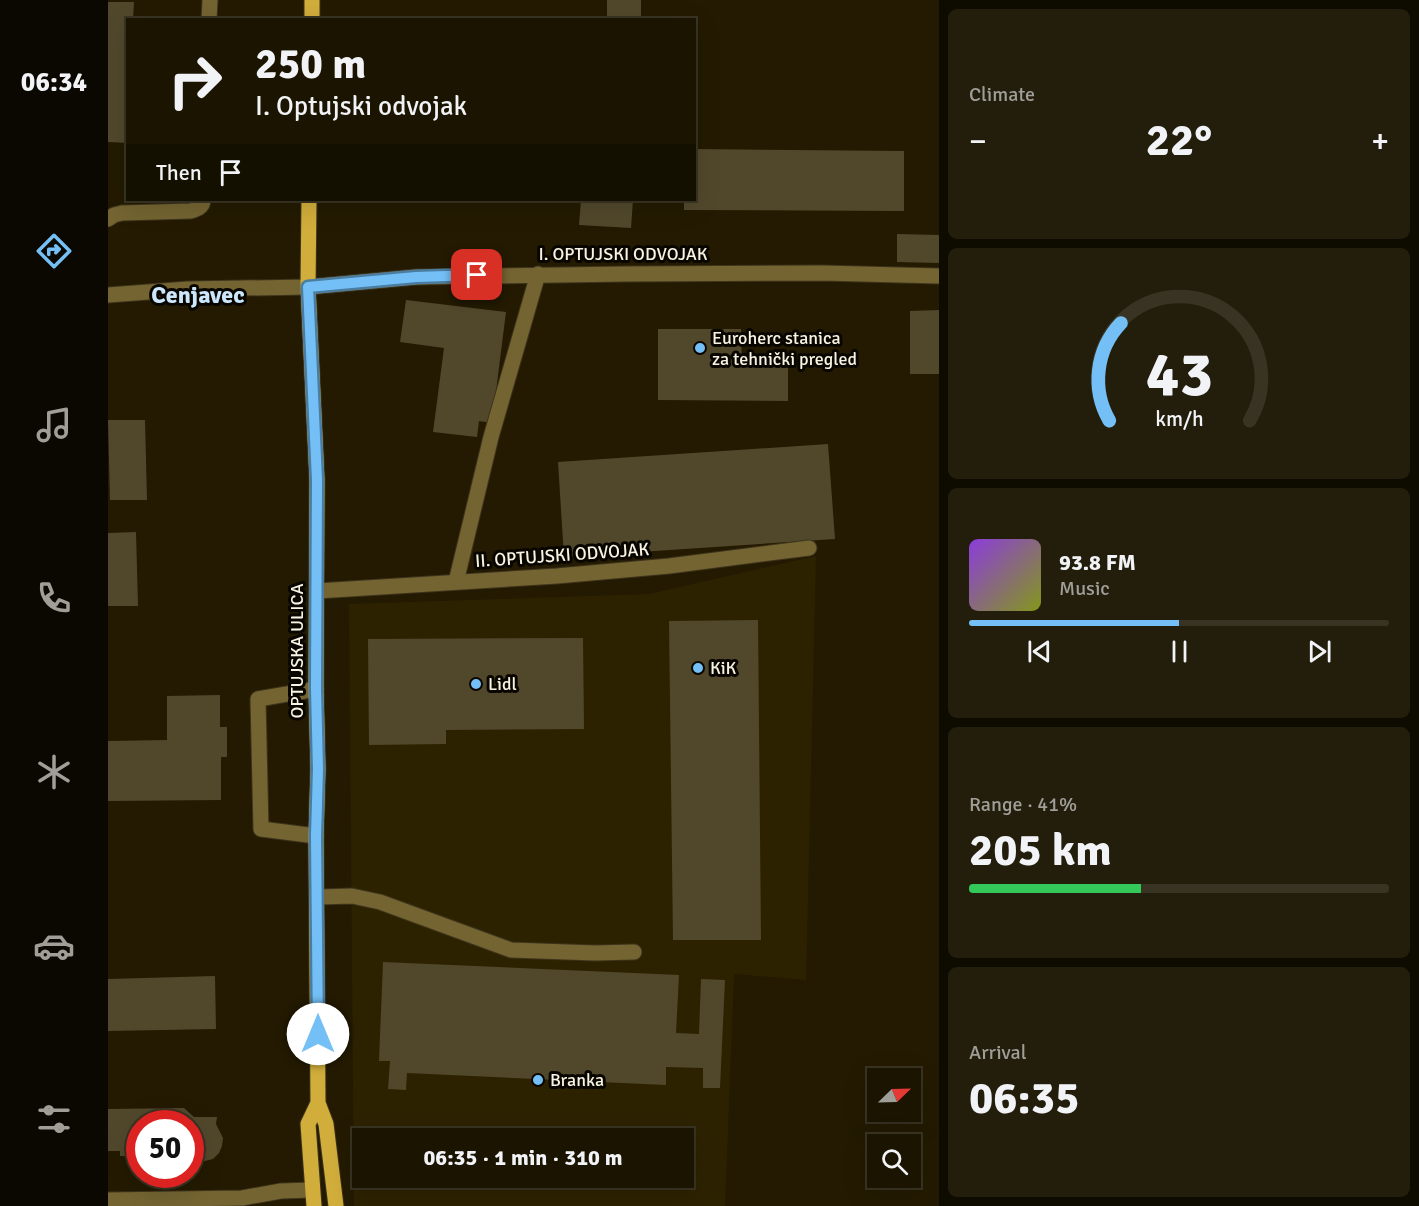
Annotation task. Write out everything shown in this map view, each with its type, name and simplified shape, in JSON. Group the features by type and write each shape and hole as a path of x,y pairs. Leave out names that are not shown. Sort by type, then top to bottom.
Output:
{"main road":[{"path":"312,0 312,18"},
{"name":"OPTUJSKA ULICA","path":"309,201 308,287 317,480 318,1102 326,1124 336,1206"},
{"name":"OPTUJSKA ULICA","path":"314,1206 309,1124 318,1102"}],"street":[{"path":"209,18 210,0"},
{"path":"108,219 122,213 191,211 198,208 203,201"},
{"name":"I. OPTUJSKI ODVOJAK","path":"108,295 188,289 308,287 416,277 538,274 822,273 939,276"},
{"path":"456,582 491,437 538,274"},
{"name":"II. OPTUJSKI ODVOJAK","path":"316,591 669,566 809,548"},
{"path":"316,689 258,699 261,829 316,836"},
{"path":"318,897 352,896 380,902 511,950 634,952"},
{"path":"108,1200 242,1198 281,1191 312,1190"}],"shaded area":[{"path":"816,556 806,980 734,974 725,1206 354,1206 354,1188 694,1188 694,1128 353,1128 349,604 649,594"}],"building":[{"path":"607,0 641,0 641,18 607,18"},
{"path":"108,2 134,2 133,18 126,18 126,143 108,142"},
{"path":"696,149 904,151 904,211 684,210 684,201 696,201"},
{"path":"581,201 633,201 631,228 579,225"},
{"path":"897,234 939,235 939,263 897,262"},
{"path":"406,300 506,312 492,423 479,421 477,437 433,432 444,348 400,342"},
{"path":"939,310 939,374 910,374 910,311"},
{"name":"Euroherc stanica za tehnički pregled","path":"658,329 741,329 742,367 788,367 788,401 658,400"},
{"path":"108,420 145,420 147,500 110,500"},
{"path":"828,444 835,539 564,557 558,462"},
{"path":"136,532 138,606 108,606 108,533"},
{"path":"758,620 761,940 673,940 669,621"},
{"name":"Lidl","path":"583,638 584,729 446,730 446,744 369,745 368,639"},
{"path":"220,695 220,727 227,727 227,757 221,757 221,800 108,801 108,741 167,740 167,696"},
{"path":"383,962 679,975 676,1033 699,1034 701,979 725,980 720,1088 703,1088 703,1068 666,1067 666,1085 407,1073 406,1090 388,1089 390,1061 379,1061"},
{"path":"215,976 216,1029 108,1031 108,979"},
{"path":"184,1108 186,1110 126,1110 126,1156 120,1156 120,1151 108,1151 108,1109"},
{"path":"204,1117 217,1117 216,1124 223,1138 222,1146 213,1159 205,1161"}],"place":[{"name":"Euroherc stanica za tehnički pregled","path":"700,348"},
{"name":"KiK","path":"698,668"},
{"name":"Lidl","path":"476,684"},
{"name":"Branka","path":"538,1080"}],"district":[{"name":"Cenjavec","path":"198,295"}],"route":[{"path":"318,1034 317,480 308,287 416,277 477,275"}]}
